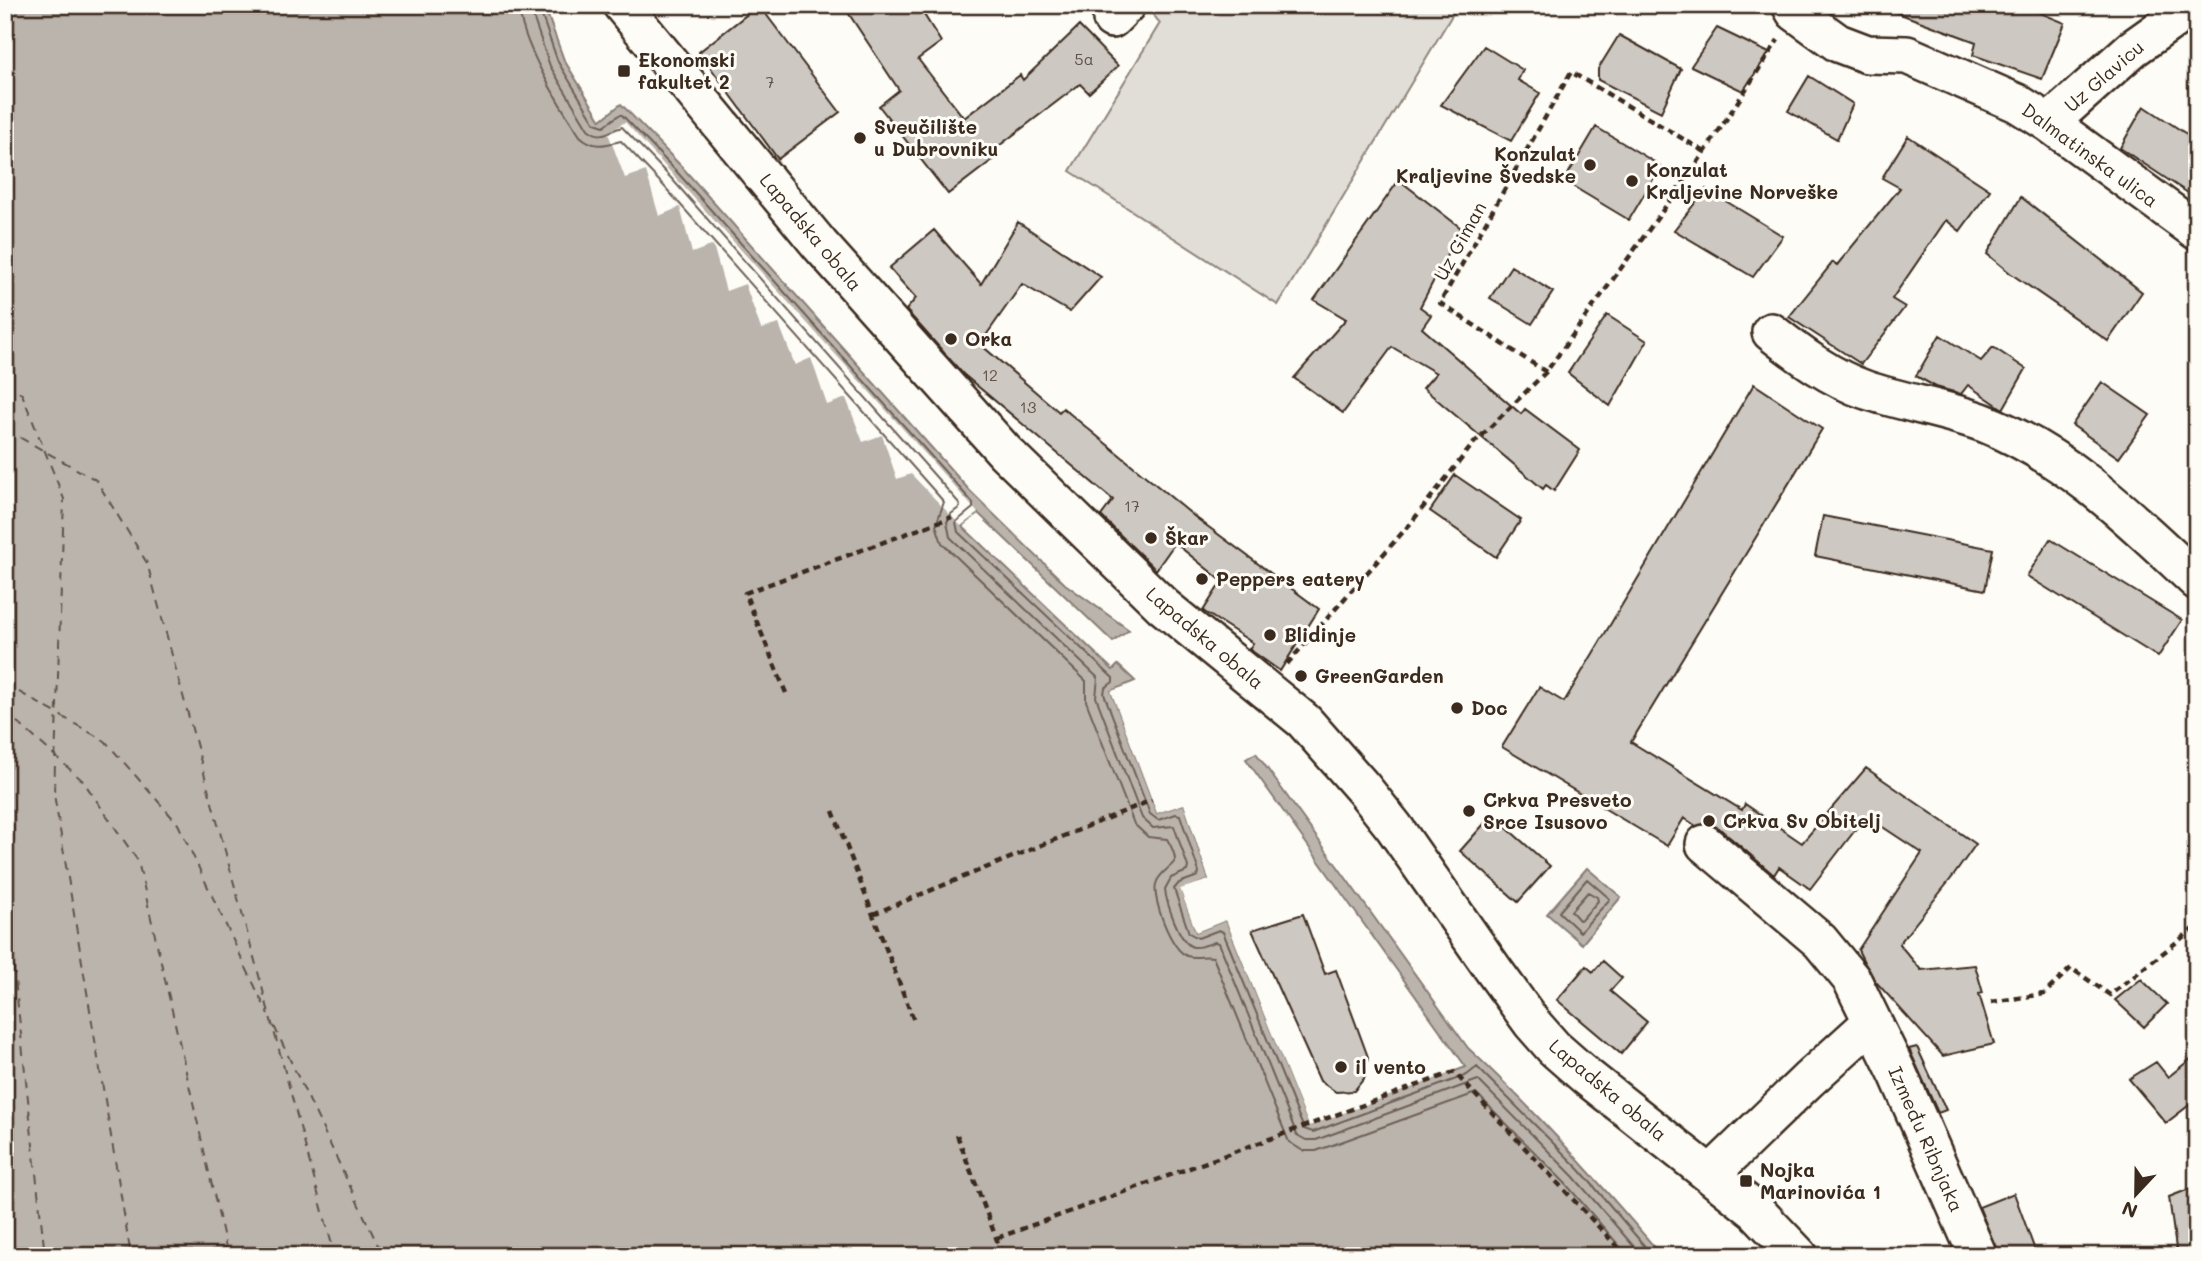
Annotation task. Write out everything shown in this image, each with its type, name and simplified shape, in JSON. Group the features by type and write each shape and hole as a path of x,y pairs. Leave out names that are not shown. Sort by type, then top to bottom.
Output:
{"street":[{"name":"Lapadska obala","path":"622,5 820,245 1004,452 1163,606 1304,722 1363,788 1394,827 1532,1023 1554,1048 1756,1212 1799,1256"},
{"path":"2132,49 2157,5"},
{"name":"Uz Glavicu","path":"2049,123 2132,49 2194,5"},
{"name":"Dalmatinska ulica","path":"1793,9 1838,43 1867,54 1907,55 2018,103 2197,232"},
{"path":"1771,332 1807,360 1864,389 1984,423 2033,448 2080,476 2197,580"},
{"name":"Između Ribnjaka","path":"1705,844 1820,941 1852,980 1898,1074 1978,1256"},
{"path":"1711,1174 1871,1023"}],"path":[{"path":"1267,689 1410,524 1473,444 1546,372 1705,152 1793,9"},
{"name":"Uz Giman","path":"1546,372 1440,303 1571,72 1705,152"},
{"path":"786,693 745,593 953,517"},
{"path":"873,914 1152,800"},
{"path":"833,811 914,1021"},
{"path":"1990,1002 2044,994 2071,968 2110,995 2197,926"},
{"path":"997,1238 1454,1072 1626,1256"},
{"path":"957,1135 1003,1256"}],"shaded area":[{"path":"1145,5 1458,5 1278,305 1070,171 1160,23"}],"water":[{"path":"5,5 544,5 564,60 601,120 621,104 682,167 970,491 1065,584 1129,630 1113,642 978,513 962,526 1113,670 1118,665 1135,681 1111,691 1157,813 1184,804 1209,880 1181,890 1196,932 1226,920 1309,1125 1466,1067 1246,759 1256,753 1468,1048 1568,1149 1662,1256 5,1256"},
{"path":"1587,868 1621,897 1582,944 1547,914"}],"pier":[{"path":"625,122 978,513 961,526 911,474 897,479 882,435 863,442 846,398 827,405 811,358 795,365 779,324 761,329 745,284 726,291 713,245 692,253 680,207 659,216 646,171 625,178 608,133"},
{"path":"1137,683 1115,693 1159,809 1183,800 1186,802 1213,879 1211,883 1185,892 1198,927 1225,916 1229,918 1311,1121 1452,1069 1454,1072 1309,1126 1226,920 1196,932 1180,889 1209,880 1184,804 1157,813 1111,691"}],"building":[{"name":"Sveučilište u Dubrovniku","path":"759,5 840,112 778,159 699,52"},
{"path":"843,5 918,5 941,42 918,59 964,118 1020,75 1023,80 1079,26 1118,66 1089,93 1080,84 991,152 995,158 948,194 879,106 899,90"},
{"path":"1884,5 2021,5 2065,23 2042,79 1973,55 1976,42 1884,8"},
{"path":"1717,28 1769,53 1743,91 1691,66"},
{"path":"1619,35 1681,69 1661,112 1598,80 1598,69"},
{"path":"1484,46 1523,70 1518,80 1540,93 1511,141 1441,105"},
{"path":"1809,76 1853,104 1837,139 1788,111"},
{"path":"2144,106 2197,141 2197,199 2120,148"},
{"path":"1596,127 1661,166 1629,220 1564,181"},
{"path":"1908,136 1990,190 1960,231 1946,220 1892,299 1905,307 1861,364 1789,317 1833,262 1837,265 1900,188 1882,178"},
{"path":"1399,180 1461,228 1420,307 1431,315 1422,328 1521,414 1525,409 1580,450 1554,491 1546,485 1543,489 1423,388 1436,373 1392,347 1343,413 1294,378 1346,319 1314,300"},
{"path":"1706,189 1783,236 1753,277 1674,230"},
{"path":"2021,197 2142,292 2108,341 1987,254"},
{"path":"1018,222 1101,277 1070,312 1022,284 980,344 1059,412 1063,408 1195,517 1319,609 1280,671 1249,649 1253,643 1203,611 1222,581 1175,543 1156,570 1101,516 1113,500 963,374 906,310 916,298 889,268 934,230 981,284"},
{"path":"1511,266 1553,292 1532,324 1490,298"},
{"path":"1607,315 1647,341 1610,406 1568,373"},
{"path":"1940,335 1981,361 1993,347 2026,369 2003,409 1968,385 1961,394 1936,387 1916,376"},
{"path":"2102,382 2150,415 2119,458 2072,425"},
{"path":"1754,384 1822,429 1631,742 1742,810 1745,804 1802,843 1866,768 1976,844 1899,944 1921,970 1975,965 1983,993 1979,994 1994,1044 1943,1056 1876,982 1864,962 1858,950 1922,853 1866,816 1810,889 1779,867 1774,875 1719,828 1709,824 1696,826 1684,818 1667,846 1502,747 1539,687 1564,702"},
{"path":"1455,475 1521,520 1496,557 1430,511"},
{"path":"1823,516 1993,549 1985,590 1815,556"},
{"path":"2050,539 2182,620 2158,657 2027,576"},
{"path":"1492,815 1550,866 1518,902 1460,851"},
{"path":"1303,914 1325,974 1336,970 1368,1057 1365,1077 1354,1091 1336,1092 1320,1081 1252,930"},
{"path":"1603,961 1622,978 1610,991 1647,1022 1621,1054 1557,1000 1586,966 1593,972"},
{"path":"2141,979 2167,1004 2144,1027 2115,1000"},
{"path":"1917,1047 1946,1110 1938,1113 1909,1049"},
{"path":"2197,1054 2197,1099 2166,1123 2129,1079 2156,1062 2168,1077"},
{"path":"2197,1186 2197,1256 2177,1256 2169,1197"},
{"path":"2014,1193 2037,1256 1999,1256 1979,1207"}],"ferry route":[{"path":"5,384 22,394 64,499 54,794 131,1256"},
{"path":"5,433 12,433 96,480 147,563 335,1256"},
{"path":"5,684 105,741 178,824 268,1014"},
{"path":"5,711 83,781 138,861 228,1256"},
{"path":"5,887 45,1256"},
{"path":"274,1026 383,1256"}],"place":[{"name":"Ekonomski fakultet 2","path":"624,71"},
{"name":"Sveučilište u Dubrovniku","path":"860,138"},
{"name":"Konzulat Kraljevine Švedske","path":"1590,165"},
{"name":"Konzulat Kraljevine Norveške","path":"1632,181"},
{"name":"Orka","path":"951,339"},
{"name":"Škar","path":"1151,538"},
{"name":"Peppers eatery","path":"1202,579"},
{"name":"Blidinje","path":"1270,635"},
{"name":"GreenGarden","path":"1301,676"},
{"name":"Doc","path":"1457,708"},
{"name":"Crkva Presveto Srce Isusovo","path":"1469,811"},
{"name":"Crkva Sv Obitelj","path":"1709,821"},
{"name":"il vento","path":"1341,1067"},
{"name":"Nojka Marinovića 1","path":"1746,1181"}]}
